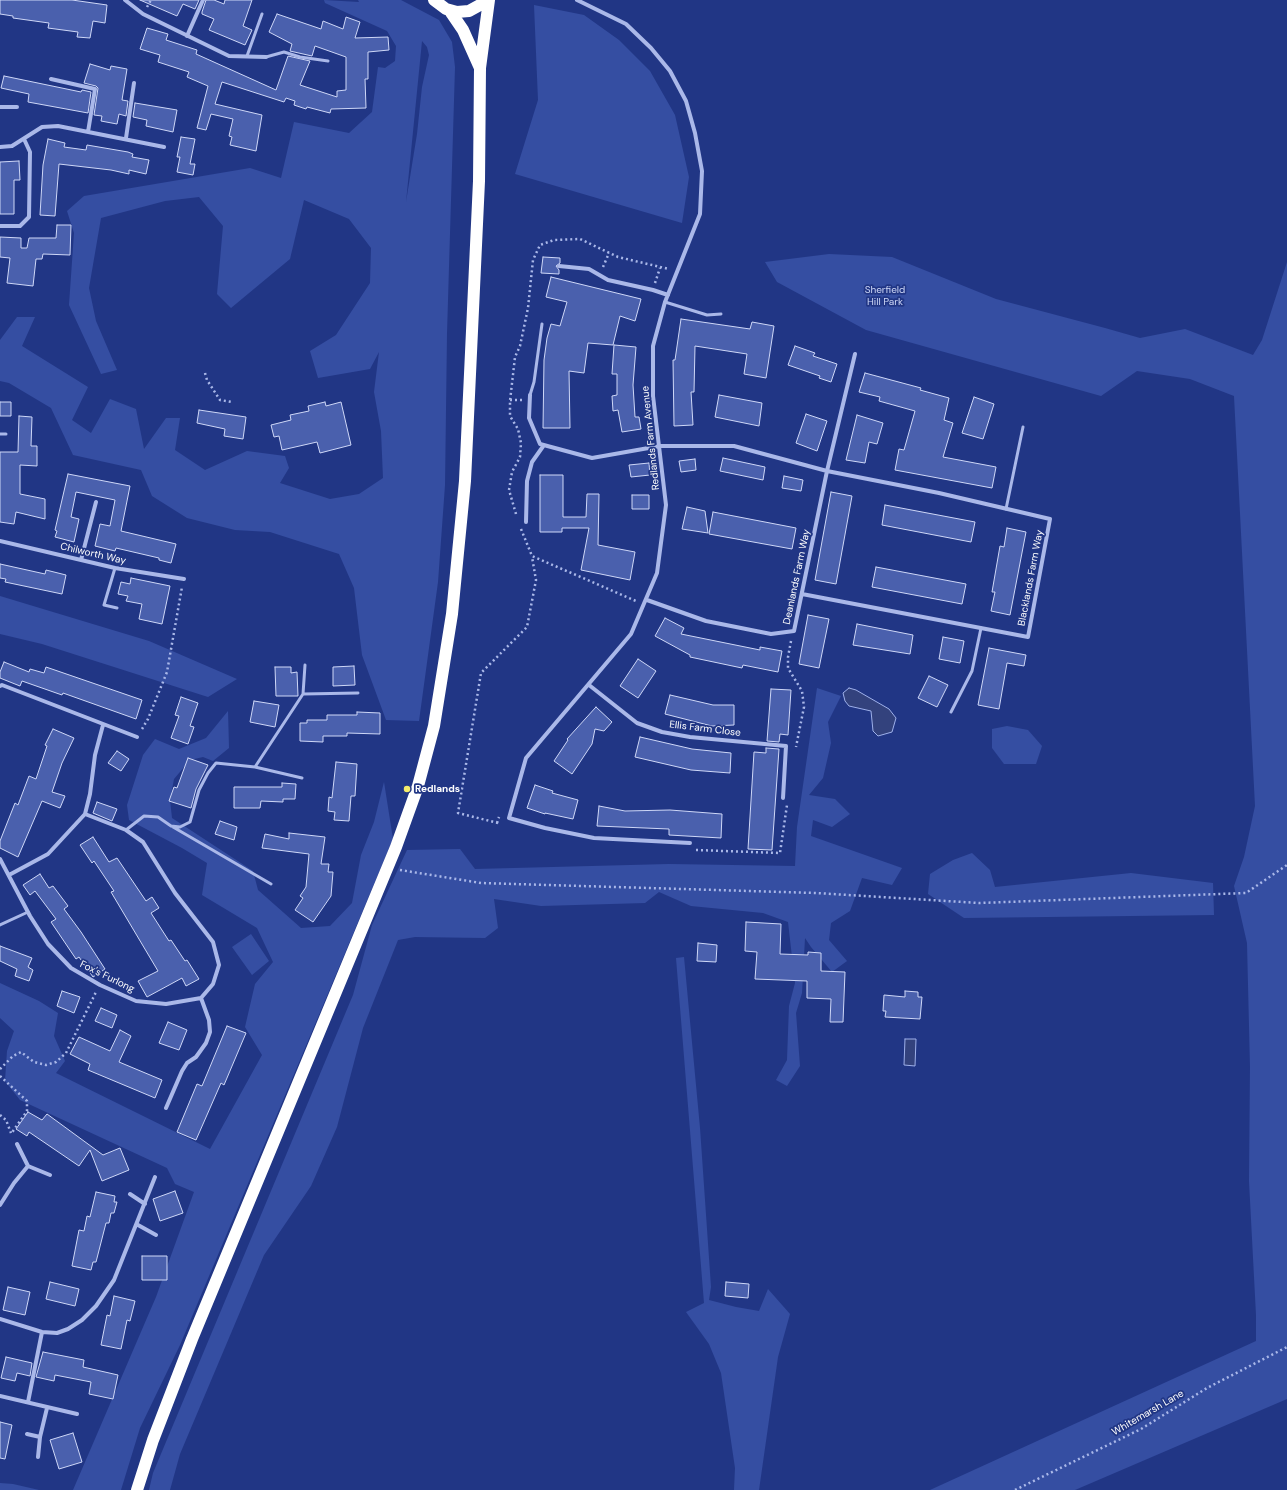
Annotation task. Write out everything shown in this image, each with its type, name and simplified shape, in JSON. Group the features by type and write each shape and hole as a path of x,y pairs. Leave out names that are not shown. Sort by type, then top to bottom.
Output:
{"highway":[{"path":"434,0 450,11 463,30 480,68"},
{"path":"450,11 469,11 489,0"},
{"path":"137,1490 153,1440 189,1346 387,869 411,808 427,753 444,674 452,614 469,420 478,181 480,68 489,0"}],"street":[{"path":"125,0 143,14 229,56 266,57"},
{"path":"187,36 203,0"},
{"name":"Redlands Farm Avenue","path":"577,0 626,24 651,48 670,71 686,101 695,133 702,171 700,214 665,302 653,346 653,396 666,505 657,573 647,600 631,634 526,758 509,818 545,828 594,838 690,843"},
{"path":"51,79 95,89 88,132"},
{"path":"126,138 134,83"},
{"path":"0,106 17,108"},
{"path":"0,147 12,146 24,140 42,127 58,126 126,138 164,147"},
{"path":"0,226 20,226 29,217 30,152 24,140"},
{"path":"560,266 590,269 608,280 653,290 668,295"},
{"path":"827,471 855,354"},
{"path":"526,522 527,481 532,462 544,445 540,444 530,418 530,395"},
{"name":"Blacklands Farm Way","path":"544,445 592,458 660,446 734,446 827,471 939,493 1050,519 1028,637 802,594"},
{"name":"Deanlands Farm Way","path":"647,600 714,622 771,634 794,630 827,471"},
{"path":"81,560 96,502"},
{"name":"Chilworth Way","path":"0,541 115,568 184,579"},
{"path":"0,686 2,685 137,737"},
{"name":"Ellis Farm Close","path":"589,685 636,723 662,732 690,737 786,746 783,798"},
{"path":"9,875 48,854 85,814 90,794 95,755 103,725"},
{"path":"85,814 126,830 143,842 175,893 213,942 219,965 213,984 201,998 209,1020 210,1032 206,1043 196,1057 187,1063 182,1071 166,1108"},
{"name":"Fox's Furlong","path":"0,859 28,912 48,944 71,968 136,1001 166,1004 201,998"},
{"path":"17,1144 28,1166 50,1175"},
{"path":"0,1205 14,1183 28,1166"},
{"path":"0,1319 42,1332 57,1332 68,1329 82,1320 96,1306 114,1280 138,1224 155,1177"},
{"path":"130,1194 145,1204"},
{"path":"138,1224 156,1235"},
{"path":"28,1402 42,1332"},
{"path":"0,1396 77,1414"},
{"path":"38,1457 40,1437 47,1408"},
{"path":"26,1434 40,1437"}],"lane":[{"path":"247,56 262,14"},
{"path":"266,57 284,52 300,58 328,61"},
{"path":"665,302 707,314 721,314"},
{"path":"530,395 534,382 542,324"},
{"path":"1006,509 1023,427"},
{"path":"0,434 6,434"},
{"path":"115,568 104,605 117,608"},
{"path":"951,712 972,671 981,628"},
{"path":"255,767 303,694 305,665"},
{"path":"303,694 358,693"},
{"path":"171,826 180,827 190,822 199,790 208,773 216,763 255,767 302,778"},
{"path":"126,830 144,816 158,817 271,884"},
{"path":"0,925 28,912"}],"path":[{"path":"517,517 509,490 512,472 520,457 521,443 518,428 510,416 510,401 515,357 520,346 528,308 533,260 540,245 554,240 580,239 618,257 678,271"},
{"path":"599,275 609,253"},
{"path":"653,290 660,268"},
{"path":"205,373 207,380 220,400 232,402"},
{"path":"505,825 458,813 481,673 527,627 536,580 532,556 519,524"},
{"path":"532,556 637,602"},
{"path":"137,737 148,719 167,672 184,579"},
{"path":"794,630 788,658 788,668 802,691 804,707 795,753"},
{"path":"695,850 780,853 788,799"},
{"path":"387,869 481,883 816,893 979,903 1246,893 1287,865"},
{"path":"0,1069 13,1056 21,1052 34,1062 46,1065 56,1062 66,1053 100,984"},
{"path":"0,1076 26,1101 27,1110 11,1134"},
{"path":"0,1115 6,1120 11,1134 17,1144"},
{"name":"Whitemarsh Lane","path":"1015,1490 1141,1429 1207,1388 1287,1347"}],"green space":[{"path":"324,0 359,2 358,0 401,0 439,20 452,42 455,67 447,333 445,485 438,582 419,721 386,720 362,655 354,588 339,554 270,532 235,530 187,518 152,496 141,470 73,455 51,408 9,383 0,381 0,340 17,317 35,317 22,346 88,387 72,420 91,433 110,399 136,409 144,449 166,418 180,418 175,450 205,470 247,451 285,456 289,468 280,483 330,499 359,494 383,478 381,431 374,392 379,352 370,369 318,378 310,351 336,335 370,283 371,248 349,219 304,200 290,259 231,308 217,294 223,226 199,197 165,201 101,218 89,288 96,321 117,370 101,374 69,305 74,233 67,211 84,196 250,168 281,178 294,122 349,133 372,112 378,67 385,68 395,61 396,46 387,31 325,3","holes":["422,41 427,47 429,55 422,87 417,134 406,202"]},
{"path":"534,5 584,15 619,40 650,71 675,115 689,177 682,223 515,174 538,100"},
{"name":"Sherfield Hill Park","path":"829,254 892,257 996,299 1140,338 1185,329 1253,355 1262,340 1287,262 1287,1399 1075,1490 930,1490 1256,1341 1249,1181 1250,1067 1247,943 1234,886 1244,857 1255,806 1234,396 1190,379 1137,371 1101,396 866,330 777,282 765,262"},
{"path":"0,596 149,641 237,679 208,697 42,644 0,634"},
{"path":"817,688 841,696 828,722 831,743 823,778 809,795 835,799 850,814 832,827 813,820 811,836 902,868 892,885 862,878 850,911 831,923 829,940 847,961 832,972 805,938 802,993 796,1013 800,1066 787,1086 776,1080 787,1060 789,1006 795,983 788,922 763,913 691,906 659,892 645,903 541,906 494,899 498,928 485,938 415,937 398,940 363,1028 337,1127 311,1186 264,1255 180,1454 170,1490 149,1490 153,1473 353,995 372,925 407,850 460,849 475,869 669,864 795,866 797,827"},
{"path":"228,711 229,748 213,761 203,757 190,760 174,779 170,800 172,818 253,871 258,890 301,928 330,926 352,903 361,855 374,822 384,782 393,839 180,1345 140,1428 121,1490 73,1490 156,1297 194,1192 175,1184 167,1168 20,1100 5,1081 7,1051 14,1031 0,1018 0,983 39,1001 58,1013 54,1036 65,1061 56,1073 210,1149 262,1055 245,1027 255,984 273,962 257,928 202,895 207,863 129,820 127,805 143,755 155,739 179,749 206,738"},
{"path":"1007,726 1028,730 1042,746 1036,764 1004,764 992,748 992,729"},
{"path":"972,853 990,870 995,887 1131,873 1213,883 1214,915 964,918 928,894 930,874 953,860"},
{"path":"251,934 269,961 252,975 232,947"},
{"path":"684,957 700,1128 711,1287 709,1300 759,1311 768,1289 790,1314 778,1357 759,1490 734,1490 735,1468 721,1373 709,1344 686,1312 704,1303 676,958"},
{"path":"0,1483 13,1484 39,1490 0,1490"}],"shaded area":[{"path":"849,688 856,690 889,709 896,718 892,732 878,736 873,731 871,711 849,706 845,701 843,693"},
{"path":"905,1039 916,1039 915,1066 904,1065"}],"building":[{"path":"0,0 72,0 107,5 105,23 93,21 90,38 77,37 78,32 48,28 49,23 13,18 13,16 0,14"},
{"path":"140,0 199,0 195,9 183,4 177,16"},
{"path":"206,0 214,0 224,4 225,0 252,0 243,26 252,30 245,45 209,30 214,19 202,14"},
{"path":"277,14 321,29 323,21 343,29 346,17 360,22 355,38 388,37 389,50 368,52 368,79 365,79 366,108 331,109 330,113 307,107 306,109 294,105 295,101 286,98 284,102 222,82 215,104 262,115 256,151 230,145 232,137 229,136 233,119 211,114 206,130 197,128 208,86 187,77 189,72 158,62 160,55 140,49 147,28 168,34 166,40 197,50 196,54 276,90 288,56 310,61 300,85 337,97 337,91 346,90 346,57 315,46 312,56 290,51 292,44 269,32"},
{"path":"90,64 110,70 111,66 127,69 122,100 128,101 126,116 119,114 117,124 101,121 102,116 94,115 98,88 96,86 84,83"},
{"path":"4,76 81,92 82,90 91,92 88,113 28,102 29,94 1,88"},
{"path":"135,103 177,110 173,132 146,126 147,120 133,117"},
{"path":"181,137 195,139 190,164 195,164 193,175 177,172 180,157 177,157"},
{"path":"48,139 65,143 64,147 86,150 87,145 128,152 133,154 132,157 149,160 146,174 129,170 129,174 111,170 59,164 55,216 40,215 43,165"},
{"path":"19,161 20,180 14,180 14,214 0,214 0,162"},
{"path":"57,225 71,225 70,255 43,254 42,259 36,259 33,286 7,283 10,258 0,257 0,237 21,238 21,248 27,248 29,238 56,238"},
{"path":"543,257 560,258 560,263 556,266 559,270 559,274 541,273"},
{"path":"551,277 641,299 635,321 620,316 613,345 588,343 584,373 569,371 570,428 543,428 544,360 547,338 551,324 560,326 567,302 546,297"},
{"path":"681,319 750,329 752,322 774,326 766,378 744,374 747,354 695,346 694,392 691,392 693,425 674,426 673,360 675,360"},
{"path":"614,345 636,347 633,385 635,417 639,417 641,429 622,432 618,410 613,411 612,396 617,395 617,374 612,374"},
{"path":"795,346 815,353 813,356 837,364 831,382 819,378 820,376 788,365"},
{"path":"865,373 921,388 920,390 949,398 944,420 953,423 943,457 996,467 992,488 895,470 899,449 904,450 915,411 879,401 880,397 859,392"},
{"path":"719,395 762,403 759,426 715,417"},
{"path":"974,397 994,404 983,439 962,433"},
{"path":"0,402 11,402 11,416 0,416"},
{"path":"325,402 326,406 341,402 351,445 320,453 317,442 282,450 279,436 274,437 271,425 291,420 290,415 309,411 308,406"},
{"path":"199,410 246,417 243,439 224,436 225,429 197,423"},
{"path":"806,414 827,421 817,451 796,443"},
{"path":"857,415 883,423 877,444 869,442 865,463 846,460"},
{"path":"19,416 32,417 31,446 37,446 37,466 20,465 20,494 45,499 45,519 16,512 14,524 0,522 0,452 18,452"},
{"path":"723,458 765,467 763,480 720,471"},
{"path":"695,459 696,470 681,472 679,461"},
{"path":"649,463 650,475 631,477 629,465"},
{"path":"68,474 130,486 121,531 176,544 171,563 159,560 159,558 116,548 115,551 95,546 100,524 110,526 115,500 76,492 71,517 79,519 74,542 55,537 57,531 55,530"},
{"path":"540,475 563,475 563,517 586,517 587,494 599,494 598,545 635,552 630,580 581,570 589,528 562,528 562,532 540,532"},
{"path":"784,476 803,480 801,491 782,488"},
{"path":"831,492 852,496 836,584 815,580"},
{"path":"632,495 649,495 649,509 632,509"},
{"path":"885,505 975,522 971,542 882,525"},
{"path":"687,507 705,511 708,533 682,529"},
{"path":"713,512 796,528 792,549 709,534"},
{"path":"1007,528 1026,532 1010,615 991,611 995,592 992,592 1000,546 1004,547"},
{"path":"0,564 45,574 46,570 66,575 62,594 5,582 6,579 0,578"},
{"path":"876,567 966,584 962,604 872,587"},
{"path":"131,578 170,586 162,624 139,619 142,604 126,601 128,596 118,594 121,582 130,584"},
{"path":"808,615 829,619 819,668 799,664"},
{"path":"665,618 684,628 681,634 760,650 760,647 782,651 778,672 743,665 742,668 690,657 690,655 655,636"},
{"path":"857,624 913,635 910,654 853,645"},
{"path":"943,637 964,641 960,663 939,659"},
{"path":"989,648 1026,655 1024,666 1007,663 999,709 978,705"},
{"path":"638,659 656,671 638,698 620,686"},
{"path":"4,662 29,672 30,669 44,673 46,667 142,700 136,719 63,693 62,695 22,681 20,686 0,678 0,672"},
{"path":"354,666 355,685 333,686 333,667"},
{"path":"275,667 291,667 291,673 297,672 298,696 276,696"},
{"path":"929,676 948,685 937,707 918,698"},
{"path":"771,689 791,690 788,735 780,734 779,742 767,741"},
{"path":"670,695 713,705 734,705 734,725 712,726 665,714"},
{"path":"181,697 198,703 190,726 194,727 188,744 171,738 179,716 175,715"},
{"path":"254,701 279,705 275,727 250,722"},
{"path":"596,707 612,722 604,731 595,729 592,744 572,774 554,761 568,740 567,739"},
{"path":"357,712 380,713 380,734 347,733 347,736 323,736 323,742 300,741 300,723 307,723 307,720 327,720 327,715 357,715"},
{"path":"53,729 74,738 62,763 52,792 65,796 60,808 42,801 18,857 0,848 0,841 15,803 18,805 29,776 36,779 47,746 45,745"},
{"path":"640,737 692,749 731,753 730,773 691,770 635,757"},
{"path":"766,748 779,749 772,850 748,849 754,752 766,753"},
{"path":"117,751 129,759 121,771 108,763"},
{"path":"188,758 208,765 196,789 191,808 169,801 174,787 177,788"},
{"path":"336,762 357,764 355,796 351,796 349,821 334,820 335,812 328,811 329,797 332,798"},
{"path":"282,783 296,784 295,799 283,799 283,802 261,801 260,808 234,808 234,787 282,787"},
{"path":"535,785 553,791 552,793 578,800 573,819 545,814 527,808"},
{"path":"97,802 117,809 112,821 93,813"},
{"path":"599,806 625,811 670,810 722,814 721,838 669,835 669,829 597,826"},
{"path":"220,821 237,827 234,840 215,834"},
{"path":"289,833 325,837 321,864 329,864 328,872 333,872 331,896 313,922 295,910 303,898 300,896 306,887 309,854 262,848 265,834 289,839"},
{"path":"93,837 109,862 117,858 146,901 152,897 159,908 151,913 169,941 171,940 185,961 187,960 199,979 186,986 182,978 147,997 138,981 158,971 111,892 114,891 94,861 92,863 80,845"},
{"path":"40,874 49,888 53,886 68,906 64,909 105,969 93,977 79,957 76,959 51,922 56,919 35,891 30,895 23,885"},
{"path":"746,922 781,924 780,954 808,955 808,952 821,953 821,971 845,972 843,1022 830,1022 831,999 807,998 807,981 755,979 757,952 745,951"},
{"path":"698,943 717,945 716,962 697,961"},
{"path":"0,946 32,958 28,967 33,970 29,981 15,976 17,969 0,961"},
{"path":"62,991 80,997 74,1013 57,1006"},
{"path":"905,991 918,992 918,997 922,997 920,1019 885,1017 886,1011 883,1011 884,995 905,997"},
{"path":"101,1008 117,1015 112,1028 95,1021"},
{"path":"168,1022 187,1030 179,1050 159,1043"},
{"path":"227,1026 246,1033 224,1085 221,1083 196,1140 177,1132 197,1084 202,1086"},
{"path":"120,1030 131,1036 119,1062 162,1080 155,1098 88,1070 90,1064 70,1054 79,1037 110,1051"},
{"path":"28,1112 42,1120 47,1114 103,1155 120,1148 129,1170 102,1181 90,1150 79,1166 29,1132 27,1136 16,1129"},
{"path":"175,1191 183,1213 160,1221 153,1199"},
{"path":"96,1192 115,1196 114,1202 117,1202 114,1213 111,1213 109,1223 106,1223 96,1262 93,1262 91,1270 72,1266 79,1230 84,1231 87,1216 90,1217"},
{"path":"142,1256 167,1256 167,1280 142,1280"},
{"path":"50,1282 79,1289 75,1306 46,1299"},
{"path":"726,1282 749,1284 748,1298 725,1296"},
{"path":"8,1287 30,1292 25,1315 3,1310"},
{"path":"114,1296 135,1301 130,1321 127,1320 121,1349 101,1345 107,1315 110,1316"},
{"path":"43,1352 84,1360 83,1367 118,1375 113,1399 89,1394 91,1382 55,1375 54,1381 36,1377"},
{"path":"6,1357 32,1363 30,1376 17,1373 15,1381 1,1378"},
{"path":"0,1422 12,1425 5,1459 0,1458"},
{"path":"73,1433 82,1462 59,1469 50,1440"}],"place":[{"name":"Redlands","path":"407,789"}]}
